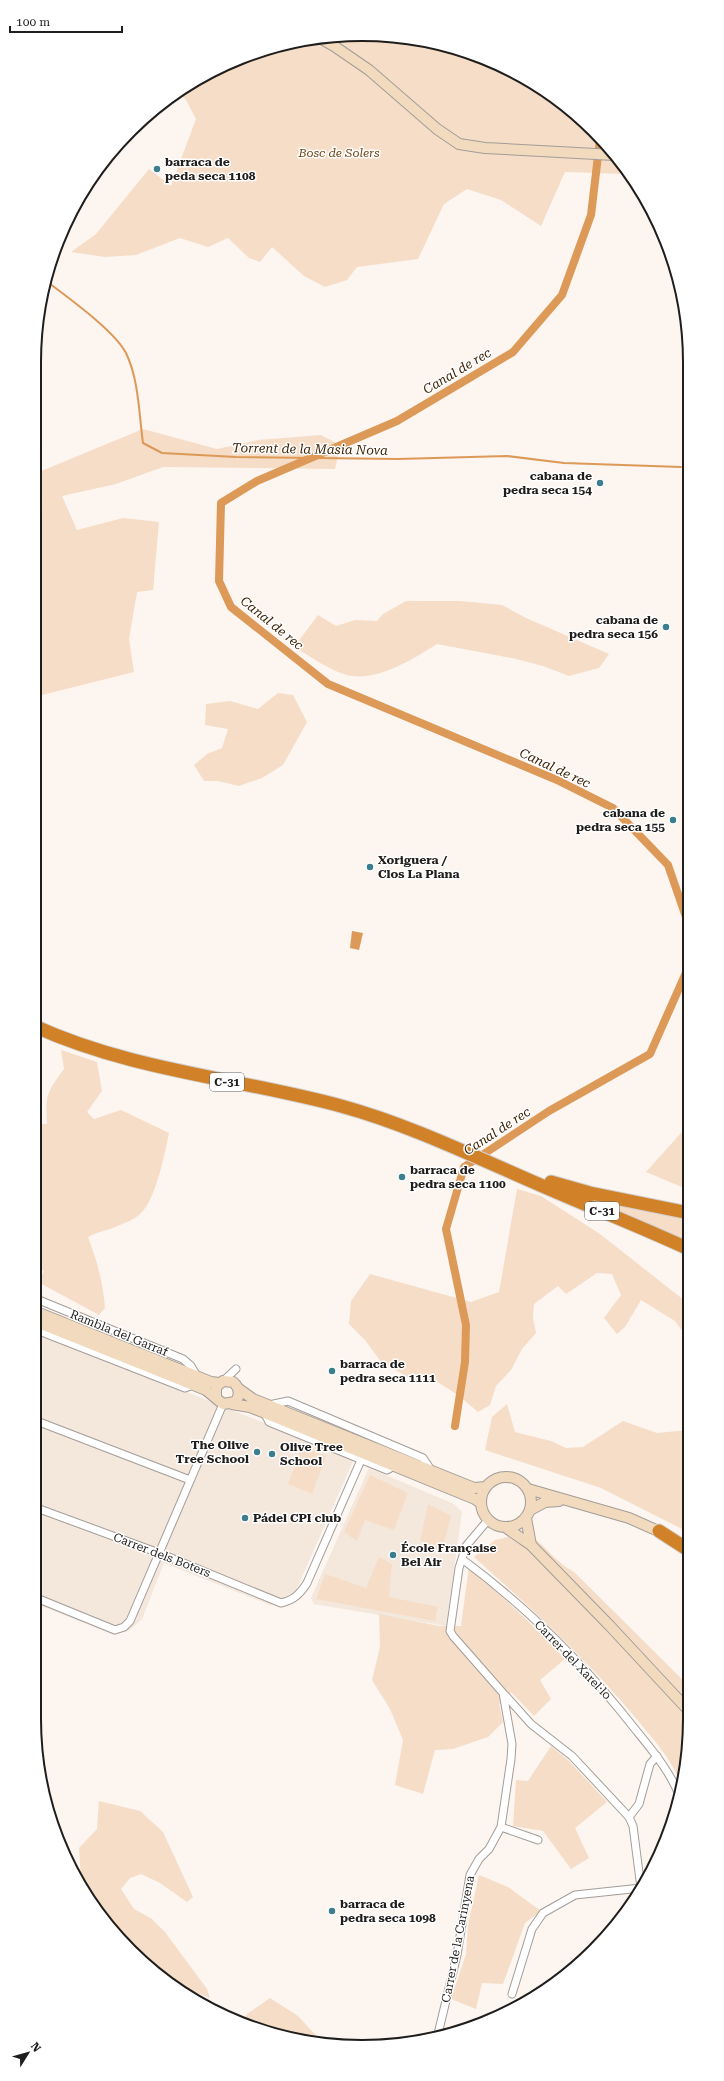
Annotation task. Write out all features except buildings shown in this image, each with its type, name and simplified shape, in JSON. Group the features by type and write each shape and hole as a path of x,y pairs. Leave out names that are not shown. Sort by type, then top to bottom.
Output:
{"highway":[{"name":"C-31","path":"41,1029 62,1038 137,1063 304,1097 383,1119 421,1133 514,1172 683,1246"},
{"name":"C-31","path":"514,1172 590,1193 683,1212"},
{"path":"659,1531 683,1546"}],"street":[{"path":"329,43 368,70 437,129 459,144 485,148 606,154"},
{"name":"Rambla del Garraf","path":"41,1301 183,1359 191,1366 195,1380"},
{"name":"Rambla del Garraf","path":"41,1314 195,1380 206,1390 224,1402 267,1409 431,1470 474,1488 486,1487"},
{"name":"Rambla del Garraf","path":"41,1324 195,1380 221,1382"},
{"name":"Rambla del Garraf","path":"41,1332 185,1388 195,1380"},
{"path":"229,1381 238,1387 237,1400 224,1402 215,1392 221,1382 229,1381"},
{"name":"Rambla del Garraf","path":"238,1387 267,1409 394,1466 478,1501"},
{"path":"41,1600 115,1630 124,1627 130,1621 224,1402"},
{"name":"Rambla del Garraf","path":"267,1409 269,1422 387,1470 394,1466"},
{"path":"41,1423 190,1480"},
{"name":"Carrer dels Boters","path":"41,1510 159,1553 281,1603 289,1601 299,1595 307,1583 361,1460"},
{"path":"683,1541 629,1518 568,1500 546,1496 528,1489 519,1480 506,1476 496,1478 486,1487 478,1501 488,1520 496,1525 505,1527 531,1545 610,1626 683,1704"},
{"path":"528,1489 532,1501 528,1514 531,1545"},
{"path":"505,1527 516,1525 528,1514 546,1502 568,1500"},
{"path":"488,1520 466,1546 462,1559 450,1631 531,1724 572,1756 629,1817 633,1826 640,1880"},
{"name":"Carrer del Xarel·lo","path":"462,1559 487,1577 524,1609 593,1677 657,1756 676,1787"},
{"name":"Carrer de la Carinyena","path":"439,2031 457,1955 470,1875 479,1859 491,1846 501,1827 509,1778 512,1744 504,1693"},
{"path":"629,1817 639,1804 650,1764 657,1756"},
{"path":"501,1827 538,1840"},
{"path":"512,1994 532,1929 543,1914 575,1895 634,1889"}],"shaded area":[{"path":"352,931 363,933 359,950 350,948"},
{"path":"41,1334 354,1459 290,1604 270,1605 164,1563 142,1619 130,1630 114,1635 41,1606"},
{"name":"École Française Bel Air","path":"369,1468 454,1504 462,1512 446,1626 314,1604 311,1598"}],"green space":[{"name":"Bosc de Solers","path":"362,41 425,47 485,65 540,95 557,107 589,135 622,174 565,172 541,226 501,200 467,189 444,204 418,259 357,267 347,280 325,287 304,276 272,247 260,262 249,258 228,238 208,247 180,238 136,255 105,257 71,252 96,234 149,169 171,186 196,119 186,100 182,96 220,74 239,65 299,47"},
{"path":"143,429 217,449 258,440 321,435 340,445 335,469 163,467 116,484 62,496 77,530 123,518 159,522 153,590 137,592 129,639 134,672 41,695 41,471"},
{"path":"406,601 460,601 502,605 526,618 609,654 599,668 569,676 543,666 512,658 437,644 397,667 374,675 352,676 338,672 294,647 318,615 336,626 355,620 377,621 383,614"},
{"path":"278,693 293,695 307,722 283,765 262,778 239,786 218,781 204,781 194,765 207,754 222,748 228,729 205,725 206,704 230,701 258,709"},
{"path":"61,1050 97,1062 102,1091 87,1112 94,1119 121,1110 169,1133 158,1177 150,1200 145,1209 131,1220 88,1237 103,1289 105,1308 99,1315 41,1284 41,1276 44,1271 41,1270 41,1124 47,1124 46,1107 48,1095 64,1069"},
{"path":"683,1131 683,1187 646,1172"},
{"path":"517,1189 541,1196 600,1234 683,1299 683,1332 675,1321 641,1300 625,1327 617,1334 604,1318 621,1295 612,1274 597,1273 566,1294 558,1286 534,1304 533,1318 536,1333 522,1349 511,1370 496,1386 490,1405 478,1412 458,1395 436,1381 411,1379 381,1362 365,1340 349,1324 351,1301 370,1274 471,1302 499,1292"},
{"path":"610,1202 683,1218 683,1241 605,1206"},
{"path":"507,1404 515,1432 551,1441 566,1448 583,1447 623,1421 657,1433 683,1431 683,1529 601,1488 485,1450 492,1417"},
{"path":"302,1447 326,1456 312,1494 288,1484"},
{"path":"370,1475 408,1493 394,1530 365,1520 357,1541 344,1532"},
{"path":"428,1504 451,1516 442,1550 420,1541"},
{"path":"524,1533 535,1539 556,1559 574,1572 683,1680 682,1740 678,1777 661,1749 597,1674 558,1634 474,1557 495,1540"},
{"path":"379,1557 392,1564 389,1597 438,1607 435,1621 316,1599 325,1574 366,1588"},
{"path":"469,1566 530,1623 565,1659 540,1680 551,1699 534,1716 511,1692 499,1704 503,1722 488,1737 453,1749 435,1750 423,1794 395,1785 403,1740 390,1709 372,1680 380,1647 379,1614 439,1626 461,1626"},
{"path":"551,1746 568,1760 607,1802 575,1828 589,1858 571,1869 543,1831 513,1826 516,1780 528,1781"},
{"path":"99,1801 140,1811 163,1832 193,1897 187,1902 160,1883 141,1874 130,1878 121,1889 134,1909 152,1919 165,1932 207,1989 210,1998 191,1990 150,1960 121,1931 95,1897 81,1874 79,1848 97,1829"},
{"path":"479,1875 508,1887 541,1911 525,1923 503,1984 482,1983 476,2009 451,1999 466,1954 468,1925"},
{"path":"270,1998 298,2016 317,2037 299,2034 259,2023 245,2018 247,2014"}],"waterway":[{"name":"Canal de rec","path":"599,146 591,215 562,295 513,352 397,421 257,481 221,503 219,581 231,607 328,684 557,780 613,808 668,865 683,908"},
{"name":"Torrent de la Masia Nova","path":"51,284 101,324 120,344 126,353 134,375 143,443 162,453 236,457 398,459 507,456 564,463 681,467"},
{"name":"Canal de rec","path":"455,1426 465,1362 466,1325 446,1229 464,1167 549,1111 650,1054 683,979"}],"place":[{"name":"barraca de peda seca 1108","path":"157,169"},
{"name":"cabana de pedra seca 154","path":"600,483"},
{"name":"cabana de pedra seca 156","path":"666,627"},
{"name":"cabana de pedra seca 155","path":"673,820"},
{"name":"Xoriguera / Clos La Plana","path":"370,867"},
{"name":"barraca de pedra seca 1100","path":"402,1177"},
{"name":"barraca de pedra seca 1111","path":"332,1371"},
{"name":"The Olive Tree School","path":"257,1452"},
{"name":"Olive Tree School","path":"272,1454"},
{"name":"Pádel CPI club","path":"245,1518"},
{"name":"École Française Bel Air","path":"393,1555"},
{"name":"barraca de pedra seca 1098","path":"332,1911"}]}
